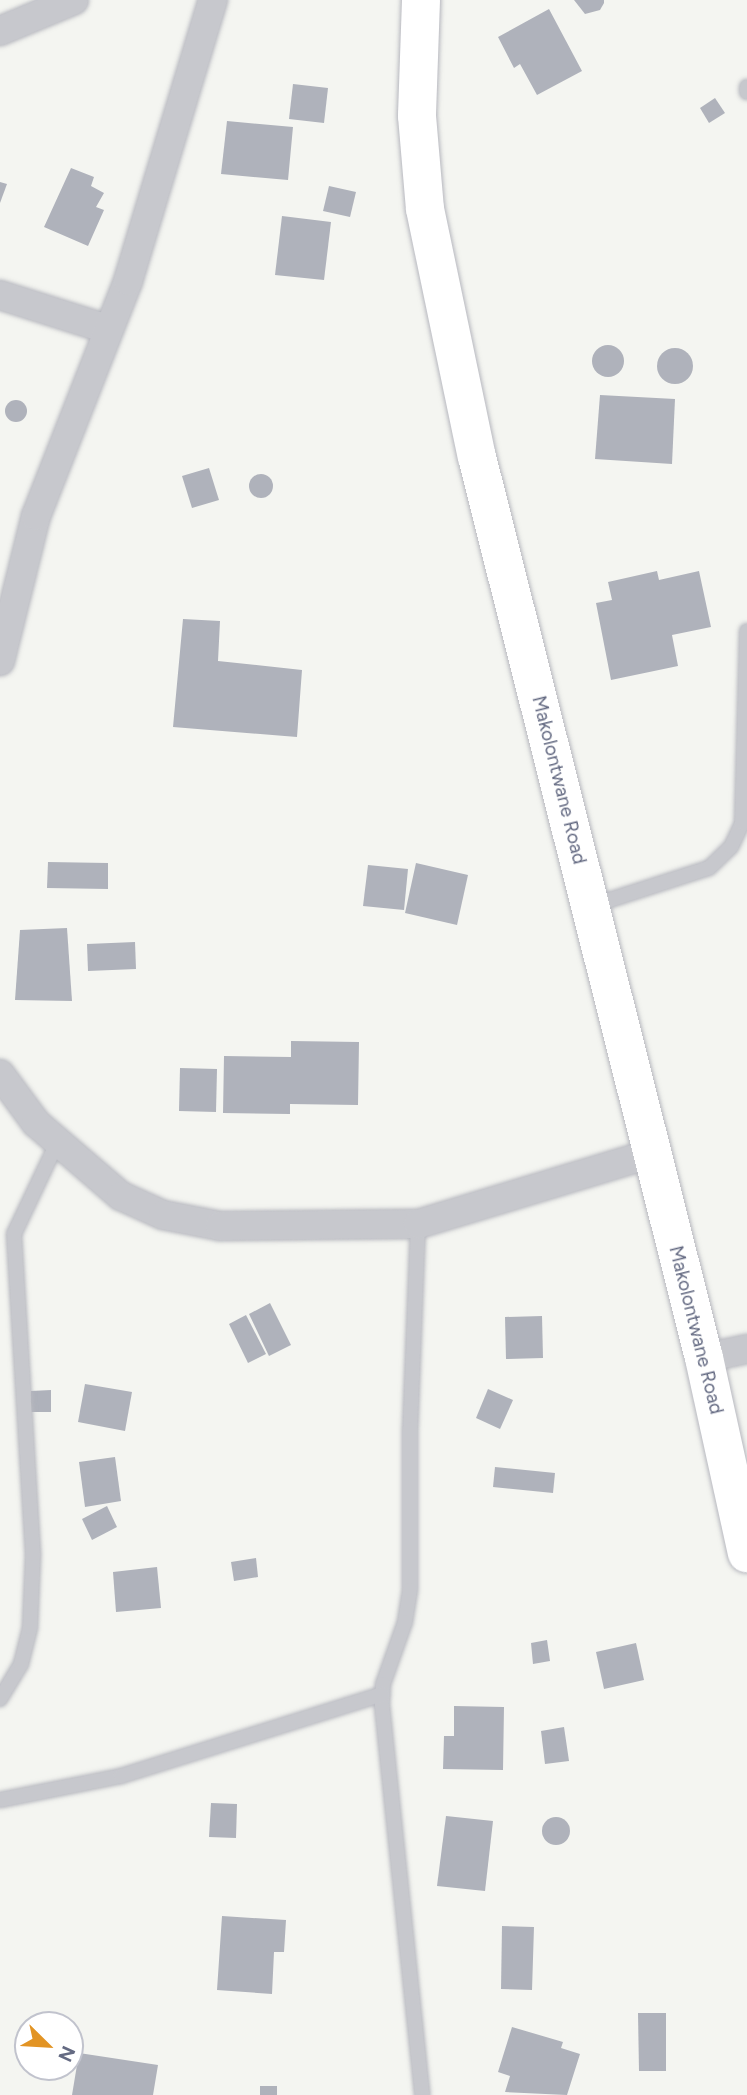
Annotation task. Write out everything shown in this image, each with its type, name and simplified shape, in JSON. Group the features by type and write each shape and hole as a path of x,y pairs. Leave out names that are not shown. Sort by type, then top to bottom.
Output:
{"main road":[{"name":"Makolontwane Road","path":"421,0 417,116 425,209 477,457 704,1358 747,1553"}],"street":[{"path":"0,31 74,0"},
{"path":"0,661 36,516 128,281 214,0"},
{"path":"0,295 107,330"},
{"path":"0,1074 36,1123 121,1196 163,1215 220,1226 418,1224 653,1153"},
{"path":"704,1358 747,1349"}],"lane":[{"path":"591,906 709,868 731,847 742,823 747,631"},
{"path":"0,1699 21,1664 30,1626 33,1554 14,1234 58,1141"},
{"path":"418,1224 410,1429 410,1590 382,1694 422,2095"},
{"path":"0,1800 121,1776 382,1694"}],"building":[{"path":"574,0 604,0 604,3 600,10 585,14"},
{"path":"549,9 582,71 537,95 520,64 514,68 498,37"},
{"path":"293,84 328,88 324,123 289,119"},
{"path":"715,98 725,113 709,123 700,108"},
{"path":"227,121 293,127 288,180 221,174"},
{"path":"71,168 94,177 91,186 104,193 96,207 104,210 88,246 44,227"},
{"path":"0,182 7,184 0,203"},
{"path":"329,186 356,192 350,217 323,211"},
{"path":"282,216 331,222 324,280 275,275"},
{"path":"608,345 619,350 624,361 619,372 608,377 597,372 592,361 597,350"},
{"path":"675,348 688,353 693,366 688,379 675,384 662,379 657,366 662,353"},
{"path":"600,395 675,399 672,464 595,459"},
{"path":"16,400 24,403 27,411 24,419 16,422 8,419 5,411 8,403"},
{"path":"209,468 219,500 192,508 182,476"},
{"path":"261,474 270,477 273,486 270,495 261,498 252,495 249,486 252,477"},
{"path":"657,571 659,580 699,571 711,627 672,635 678,666 611,680 596,603 612,600 608,582"},
{"path":"183,619 220,621 218,661 302,670 297,737 173,727"},
{"path":"48,862 108,863 108,889 47,888"},
{"path":"416,863 468,875 457,925 405,913"},
{"path":"368,865 408,869 404,910 363,906"},
{"path":"67,928 72,1001 15,1000 20,930"},
{"path":"135,942 136,969 88,971 87,944"},
{"path":"291,1041 359,1042 358,1105 290,1104 290,1114 223,1113 224,1056 291,1057"},
{"path":"180,1068 217,1069 216,1112 179,1111"},
{"path":"270,1303 291,1345 269,1356 249,1314"},
{"path":"246,1315 266,1354 248,1363 229,1324"},
{"path":"542,1316 543,1358 506,1359 505,1317"},
{"path":"85,1384 132,1392 125,1431 78,1422"},
{"path":"488,1389 513,1400 500,1429 476,1418"},
{"path":"51,1390 51,1412 31,1412 31,1391"},
{"path":"115,1457 121,1501 85,1507 79,1462"},
{"path":"495,1467 555,1473 553,1493 493,1487"},
{"path":"107,1506 117,1527 92,1540 82,1519"},
{"path":"256,1558 258,1577 234,1581 231,1562"},
{"path":"157,1567 161,1608 116,1612 113,1572"},
{"path":"547,1640 550,1661 533,1664 531,1643"},
{"path":"636,1643 644,1680 604,1689 596,1652"},
{"path":"454,1706 504,1707 503,1770 443,1769 444,1736 454,1736"},
{"path":"564,1727 569,1761 545,1764 541,1731"},
{"path":"211,1803 237,1804 236,1838 209,1837"},
{"path":"446,1816 493,1821 485,1891 437,1886"},
{"path":"556,1817 566,1821 570,1831 566,1841 556,1845 546,1841 542,1831 546,1821"},
{"path":"222,1916 286,1920 284,1952 274,1952 272,1994 217,1990"},
{"path":"502,1926 534,1927 532,1990 501,1989"},
{"path":"638,2013 666,2013 666,2071 639,2071"},
{"path":"512,2027 563,2042 561,2048 580,2054 567,2095 505,2092 510,2076 498,2072"},
{"path":"84,2054 158,2065 153,2095 72,2095 74,2081 84,2081"},
{"path":"260,2086 277,2086 277,2095 260,2095"}]}
